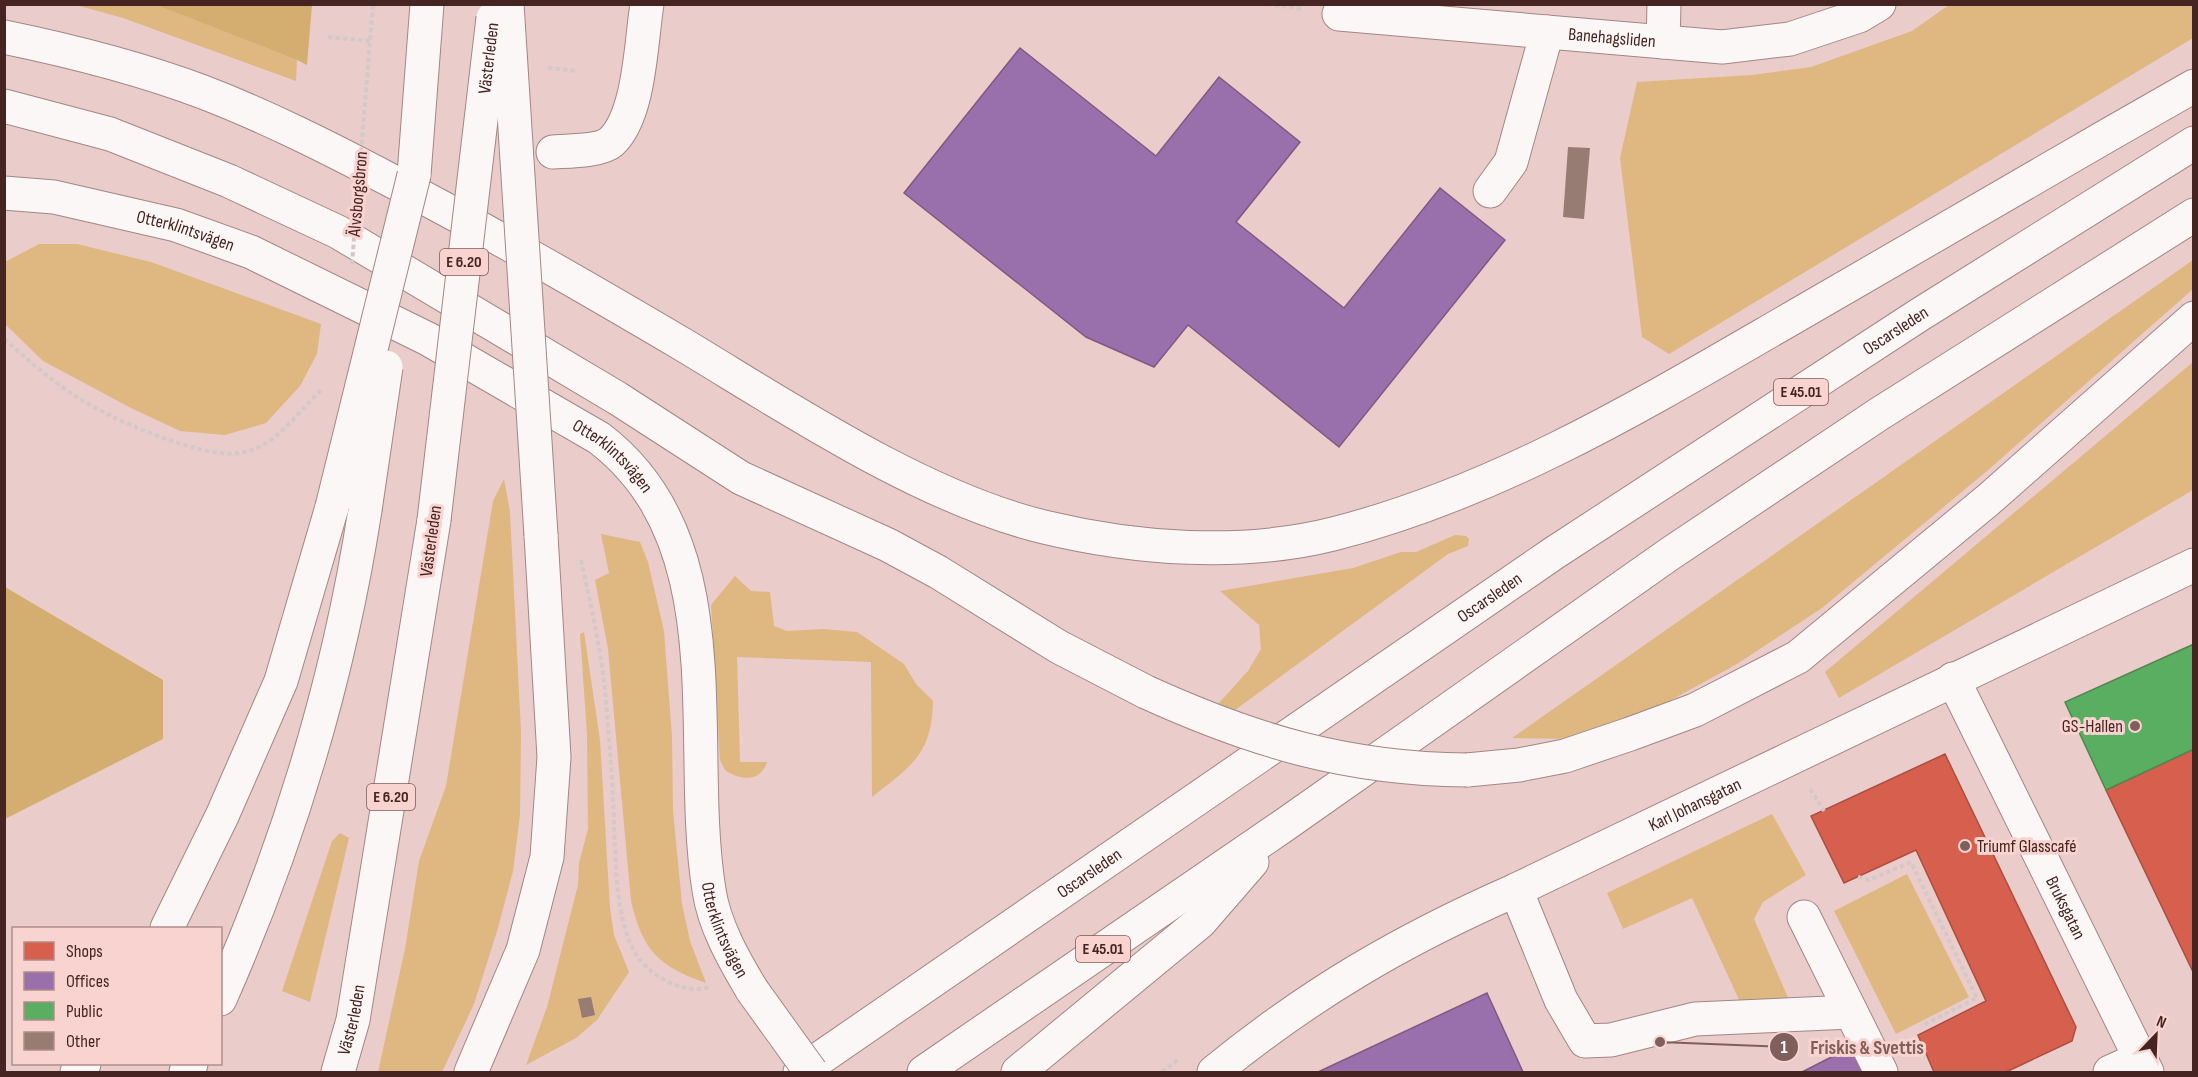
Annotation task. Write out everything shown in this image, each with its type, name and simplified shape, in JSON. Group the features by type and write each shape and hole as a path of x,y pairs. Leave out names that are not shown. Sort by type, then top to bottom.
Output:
{"main road":[{"path":"222,995 248,938 330,688 351,598 414,175 427,4"},
{"name":"Västerleden","path":"338,1072 353,1020 434,520 494,4"},
{"path":"471,1072 523,950 547,857 554,757 507,4"},
{"path":"553,152 581,151 610,143 623,126 634,92 647,4"},
{"path":"1664,4 1664,42"},
{"name":"Banehagsliden","path":"1339,14 1722,47 1790,39 1859,16 1879,4"},
{"path":"1490,191 1511,162 1547,32"},
{"path":"4,37 142,71 205,93 309,138 495,234 851,443 911,476 973,504 1036,525 1094,538 1202,547 1271,544 1329,535 1488,482 1634,408 2193,86"},
{"path":"4,106 110,134 229,181 338,232 617,398 741,478 888,545 938,572 1059,647 1146,692 1244,734 1301,750 1394,766 1467,770 1519,765 1565,756 1695,710 1798,657 1988,500 2193,318"},
{"name":"Oscarsleden","path":"800,1072 1544,559 1919,315 2193,143"},
{"path":"167,927 222,816 281,681 332,507 414,175"},
{"name":"Otterklintsvägen","path":"4,194 54,197 176,225 251,252 428,339 599,438 618,453 656,501 672,530 693,610 704,839 709,892 722,933 752,990 811,1072"},
{"name":"E 45.01","path":"924,1072 1283,826 1671,553 1880,414 2193,215"},
{"name":"Karl Johansgatan","path":"1214,1072 1305,1002 1359,968 1452,918 1516,890 2193,565"},
{"name":"Bruksgatan","path":"1953,679 2144,1066"},
{"path":"1018,1072 1200,922 1283,826"},
{"path":"1516,890 1561,1000 1585,1041 1611,1040 1695,1019 1851,1012"},
{"path":"1804,917 1881,1072"},
{"path":"2110,1072 2144,1066"}],"path":[{"name":"Älvsborgsbron","path":"352,265 373,4"},
{"path":"328,37 370,41"},
{"path":"539,68 577,71"},
{"path":"4,339 38,368 82,400 170,442 216,452 240,453 265,443 286,428 324,387"},
{"path":"579,549 604,681 618,882 623,920 640,960 655,973 684,987 702,990 712,986"},
{"path":"1858,877 1869,880 1911,862 1977,998 1921,1026"},
{"path":"1945,1014 1948,1020"}],"shaded area":[{"path":"76,5 156,5 297,60 296,81 123,18"},
{"path":"156,5 312,5 307,65 297,60"},
{"path":"1949,5 2193,5 2193,38 1669,354 1642,337 1620,158 1637,82 1752,75 1811,67 1912,31"},
{"path":"39,244 77,244 151,262 321,324 317,354 300,386 266,423 225,435 180,431 131,408 43,361 5,324 5,262"},
{"path":"2193,260 2193,289 1987,471 1822,608 1737,664 1651,711 1575,739 1512,738"},
{"path":"2193,362 2193,490 1839,698 1825,672"},
{"path":"504,479 510,512 521,732 520,815 513,871 474,1004 442,1072 378,1072 405,949 419,861 446,786 493,501"},
{"path":"601,534 640,542 648,562 664,631 672,737 673,811 682,904 690,941 706,983 676,970 655,954 641,933 631,901 608,649 595,580 609,573"},
{"path":"1455,535 1466,536 1469,539 1468,546 1448,554 1235,710 1218,704 1248,671 1261,649 1259,625 1220,591 1353,568 1401,552 1416,552"},
{"path":"735,576 751,591 770,592 774,626 787,631 823,629 857,632 904,664 916,684 933,701 932,719 924,747 917,758 898,777 872,797 871,662 737,657 740,762 767,762 760,773 749,778 731,774 725,770 720,760 711,605"},
{"path":"5,587 163,680 163,739 5,819"},
{"path":"584,632 600,740 610,908 614,935 629,972 597,1020 576,1038 526,1065 547,1007 578,885 579,863 588,829 587,734 580,634"},
{"path":"1772,814 1806,875 1763,902 1754,919 1789,1000 1741,1004 1692,898 1623,929 1607,893"},
{"path":"340,833 349,838 310,1002 282,991 332,841"},
{"path":"1907,874 1969,997 1896,1034 1834,911"}],"building: Shops":[{"path":"2194,749 2194,974 2106,790"},
{"path":"1945,754 2076,1027 2072,1041 2006,1072 1934,1072 1918,1035 1986,1001 1916,850 1844,883 1811,816"}],"building: Offices":[{"path":"1020,48 1156,156 1219,77 1300,142 1236,222 1344,308 1440,188 1505,240 1339,447 1188,325 1154,367 1086,337 904,193"},
{"path":"1487,993 1523,1072 1318,1072"},
{"path":"1853,1046 1867,1072 1802,1072"}],"building: Public":[{"name":"GS-Hallen","path":"2194,644 2194,749 2106,790 2065,702"}],"building: Other":[{"path":"1568,147 1590,148 1584,219 1563,217"},
{"path":"591,997 595,1015 582,1018 578,999"}],"place":[{"name":"GS-Hallen","path":"2135,726"},
{"name":"Triumf Glasscafé","path":"1965,846"},
{"name":"Friskis & Svettis","path":"1660,1042"}]}
